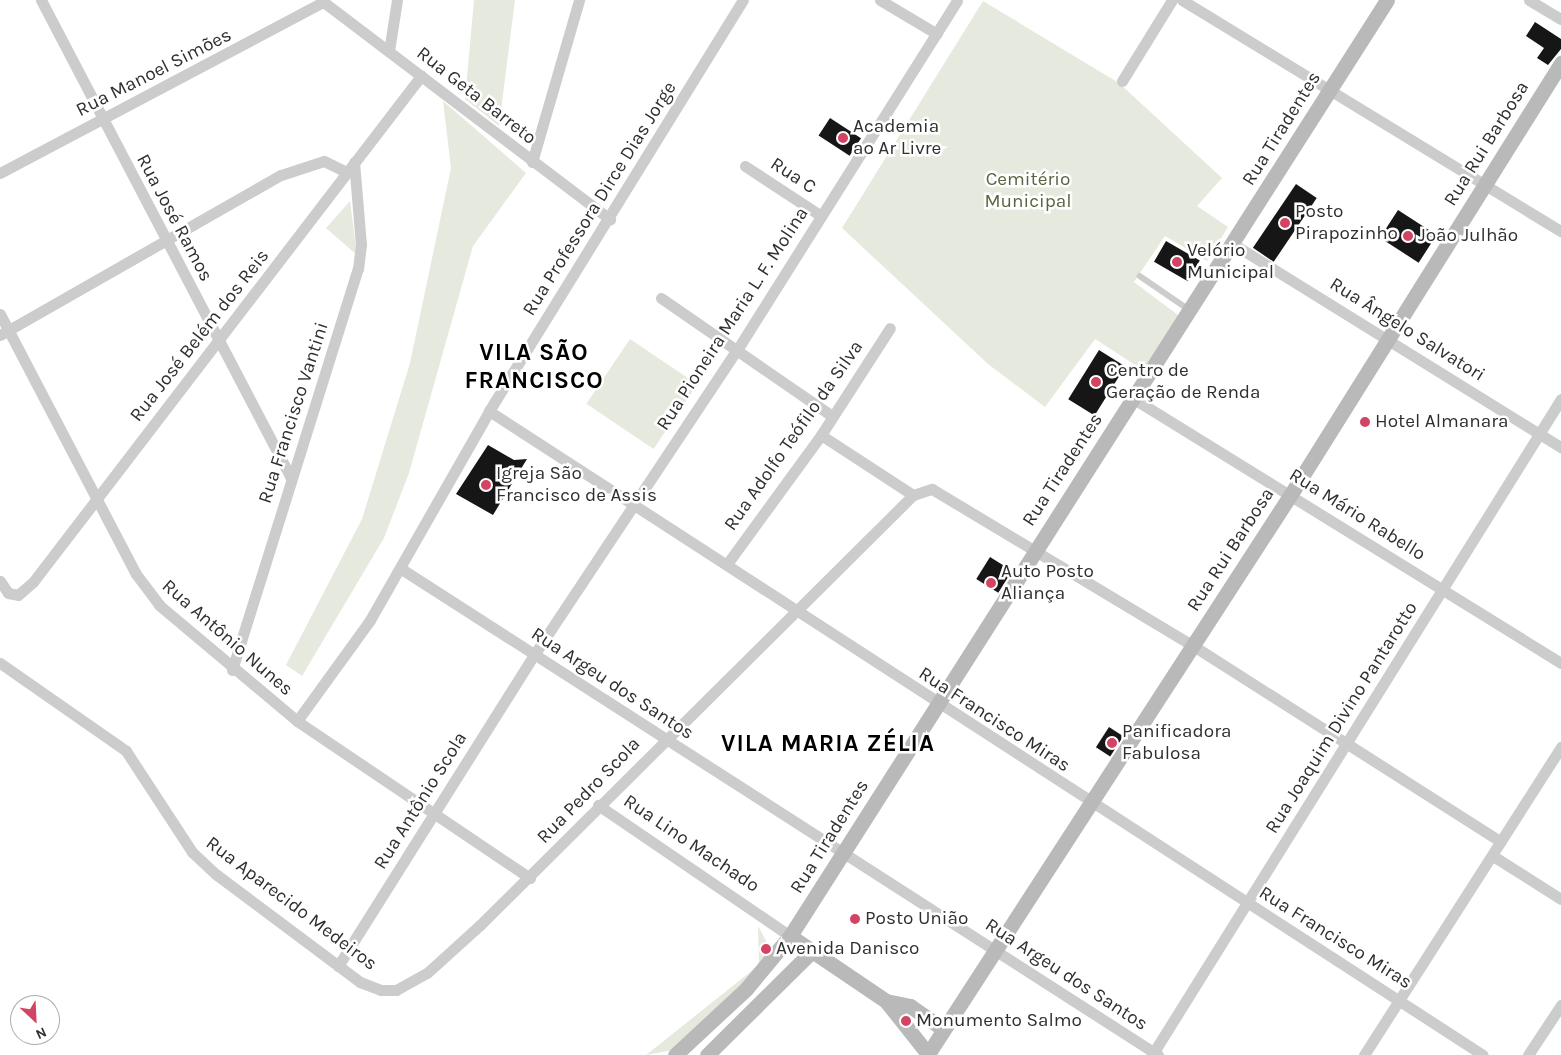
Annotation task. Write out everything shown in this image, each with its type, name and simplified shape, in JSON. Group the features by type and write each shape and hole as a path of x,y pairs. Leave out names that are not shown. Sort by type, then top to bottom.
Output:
{"main road":[{"name":"Rua Tiradentes","path":"790,936 1033,552 1134,399 1189,309 1233,244 1387,0"},
{"name":"Rua Rui Barbosa","path":"928,1055 1089,803 1291,494 1561,63"},
{"name":"Rua Lino Machado","path":"790,936 886,1001 928,1055"},
{"path":"675,1055 746,989 790,936"},
{"path":"707,1055 718,1049 812,951"},
{"name":"Rua Lino Machado","path":"886,1001 910,1006 943,1029"}],"street":[{"name":"Rua José Ramos","path":"41,0 291,478"},
{"path":"389,51 398,0"},
{"path":"532,162 579,0"},
{"name":"Rua Professora Dirce Dias Jorge","path":"297,721 351,649 400,568 489,411 610,219 743,0"},
{"path":"880,0 937,34"},
{"name":"Rua Pioneira Maria L. F. Molina","path":"534,655 632,504 737,350 957,0"},
{"path":"1122,81 1172,0"},
{"path":"1182,0 1561,231"},
{"path":"1529,0 1561,20"},
{"name":"Rua Manoel Simões","path":"0,173 322,1"},
{"name":"Rua Geta Barreto","path":"322,1 532,162 610,219"},
{"name":"Rua José Belém dos Reis","path":"0,582 8,593 24,592 98,500 218,340 421,76"},
{"path":"4,333 165,240 298,167 324,161 347,172"},
{"name":"Rua Francisco Vantini","path":"232,670 361,255 354,162"},
{"name":"Rua C","path":"745,166 821,216"},
{"name":"Rua Ângelo Salvatori","path":"1233,244 1390,338 1561,446"},
{"path":"661,298 832,416"},
{"name":"Rua Antônio Nunes","path":"0,314 4,333 98,500 146,590 232,670 297,721 530,878"},
{"name":"Rua Adolfo Teófilo da Silva","path":"726,564 821,435 890,328"},
{"name":"Rua Mário Rabello","path":"1134,399 1561,662"},
{"name":"Rua Joaquim Divino Pantarotto","path":"1155,1054 1561,399"},
{"name":"Rua Francisco Miras","path":"489,411 726,564 1089,803 1400,1000 1483,1055"},
{"path":"821,435 913,495 925,489 939,491 1033,552 1192,646 1348,743 1501,842"},
{"name":"Rua Pedro Scola","path":"427,973 530,878 666,738 913,495"},
{"name":"Rua Argeu dos Santos","path":"400,568 843,854 995,949 1155,1054"},
{"name":"Rua Antônio Scola","path":"338,966 534,655"},
{"name":"Rua Aparecido Medeiros","path":"0,663 126,752 192,852 338,966 381,990 410,985 427,973"},
{"path":"1364,1055 1561,747"},
{"name":"Rua Lino Machado","path":"598,806 790,936"},
{"path":"1493,856 1561,899"},
{"path":"1528,1055 1561,1005"}],"lane":[{"path":"1140,276 1189,309"}],"green space":[{"path":"474,0 515,0 499,126 465,99"},
{"name":"Cemitério Municipal","path":"983,1 1119,83 1222,178 1197,206 1228,227 1207,261 1165,236 1134,282 1182,318 1143,370 1095,339 1045,407 988,364 842,228"},
{"path":"443,101 526,173 473,246 409,473 384,538 302,676 286,665 362,519 410,363 451,168"},
{"path":"350,201 357,255 326,228"},
{"path":"630,339 697,384 654,449 586,404"},
{"path":"758,926 770,948 759,965"},
{"path":"759,965 746,981 673,1050 646,1055"}],"building":[{"path":"1535,22 1561,39 1561,49 1548,65 1537,58 1544,48 1526,36"},
{"name":"Academia ao Ar Livre","path":"830,118 861,138 850,156 819,136"},
{"name":"Posto Pirapozinho","path":"1296,184 1317,198 1274,262 1253,248"},
{"name":"João Julhão","path":"1398,210 1437,235 1419,263 1380,238"},
{"name":"Velório Municipal","path":"1166,241 1200,260 1188,281 1154,262"},
{"name":"Centro de Geração de Renda","path":"1099,350 1125,366 1095,416 1068,399"},
{"name":"Igreja São Francisco de Assis","path":"488,445 514,460 527,459 493,515 456,494"},
{"path":"990,557 1012,571 998,593 976,579"},
{"name":"Panificadora Fabulosa","path":"1109,727 1123,736 1110,756 1096,747"}],"place":[{"name":"Academia ao Ar Livre","path":"843,138"},
{"name":"Posto Pirapozinho","path":"1285,223"},
{"name":"João Julhão","path":"1408,236"},
{"name":"Velório Municipal","path":"1177,262"},
{"name":"Centro de Geração de Renda","path":"1096,382"},
{"name":"Hotel Almanara","path":"1365,422"},
{"name":"Igreja São Francisco de Assis","path":"486,485"},
{"name":"Auto Posto Aliança","path":"991,583"},
{"name":"Panificadora Fabulosa","path":"1112,743"},
{"name":"Posto União","path":"855,919"},
{"name":"Avenida Danisco","path":"766,949"},
{"name":"Monumento Salmo","path":"906,1021"}],"district":[{"name":"VILA SÃO FRANCISCO","path":"534,367"},
{"name":"VILA MARIA ZÉLIA","path":"828,744"}]}
